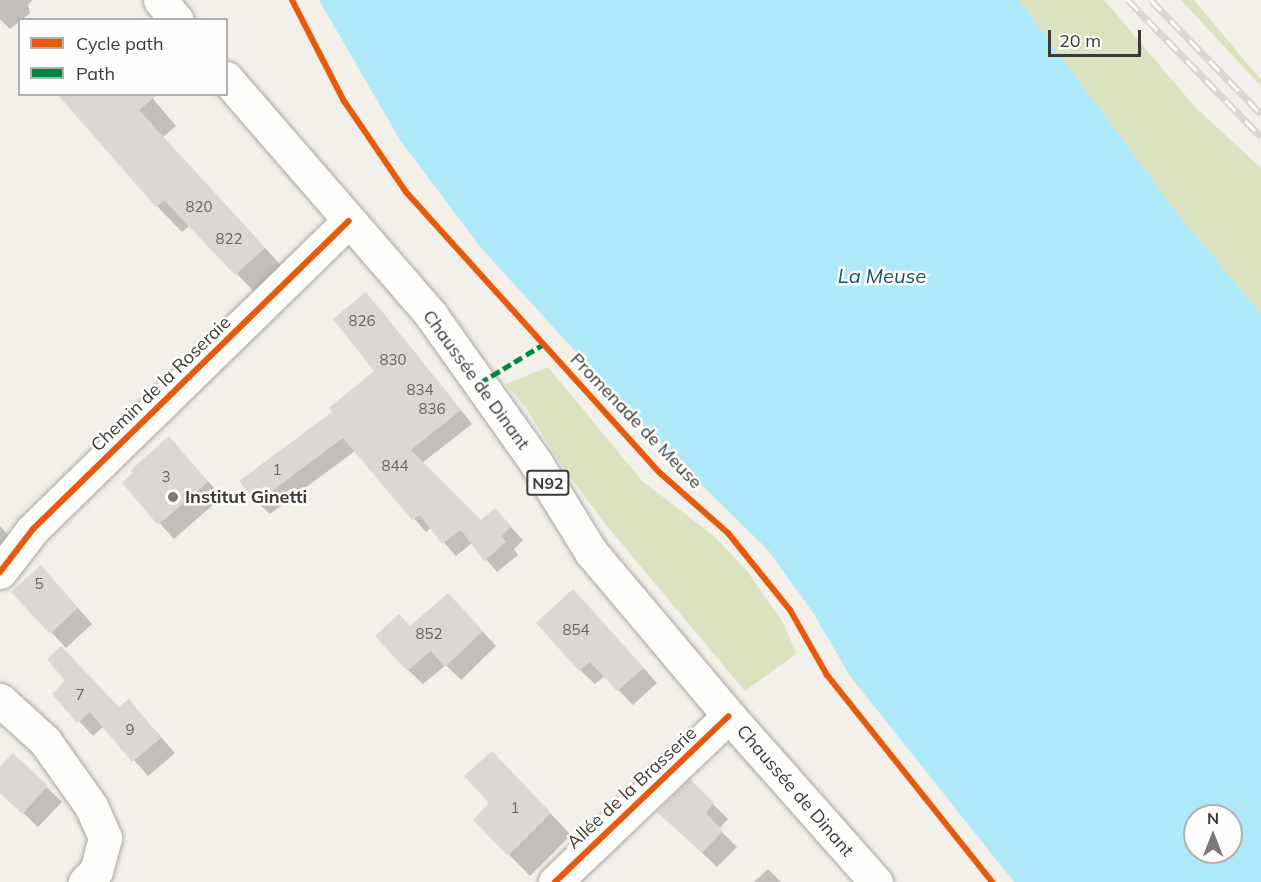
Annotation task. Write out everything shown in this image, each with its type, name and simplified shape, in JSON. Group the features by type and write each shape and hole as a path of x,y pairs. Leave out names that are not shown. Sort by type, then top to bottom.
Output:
{"main road":[{"path":"160,0 175,18"},
{"name":"Chaussée de Dinant","path":"228,80 431,315 536,463 591,552 729,716 876,882"},
{"name":"Chemin de la Roseraie","path":"0,572 33,530 349,221"},
{"path":"0,700 45,741 91,806 105,837 96,871 85,882"},
{"name":"Allée de la Brasserie","path":"555,882 729,716"}],"green space":[{"path":"1019,0 1104,0 1195,107 1261,168 1261,314 1180,217"},
{"path":"1181,0 1194,0 1261,80 1261,86"},
{"path":"548,367 642,481 714,536 747,571 784,624 796,654 745,691 606,525 562,466 526,408 506,384"}],"water":[{"name":"La Meuse","path":"319,0 1019,0 1180,217 1261,314 1261,882 1014,882 850,676 814,614 768,550 661,445 482,249 400,140"}],"building":[{"path":"59,96 156,96 139,110 265,248 235,275 164,200 156,207"},
{"path":"366,292 461,410 411,450 481,520 495,508 511,526 502,536 506,542 484,561 461,530 442,544 420,515 412,520 343,438 256,503 239,481 332,412 329,408 374,371 333,319"},
{"path":"169,436 208,482 158,525 122,483 132,473 131,470"},
{"path":"41,565 78,608 50,634 11,592"},
{"path":"573,589 644,668 617,691 590,662 579,671 536,623"},
{"path":"448,593 483,631 445,667 431,651 407,671 375,636 399,614 410,626"},
{"path":"61,646 119,707 129,699 161,738 132,762 90,712 77,723 52,694 65,681 47,659"},
{"path":"492,751 551,813 508,856 473,820 489,803 464,776"},
{"path":"13,753 48,786 22,814 0,793 0,766"},
{"path":"690,779 714,803 706,813 723,831 702,853 657,812"}],"railway":[{"path":"1128,0 1261,137"},
{"path":"1151,0 1261,114"}],"marked path":[{"path":"480,383 542,345"}],"cycle path":[{"name":"Promenade de Meuse","path":"292,0 344,101 406,192 660,473 728,533 790,610 827,675 992,882"},
{"path":"0,572 33,529 349,221"},
{"path":"555,882 729,716"}],"place":[{"name":"Institut Ginetti","path":"173,497"}]}
